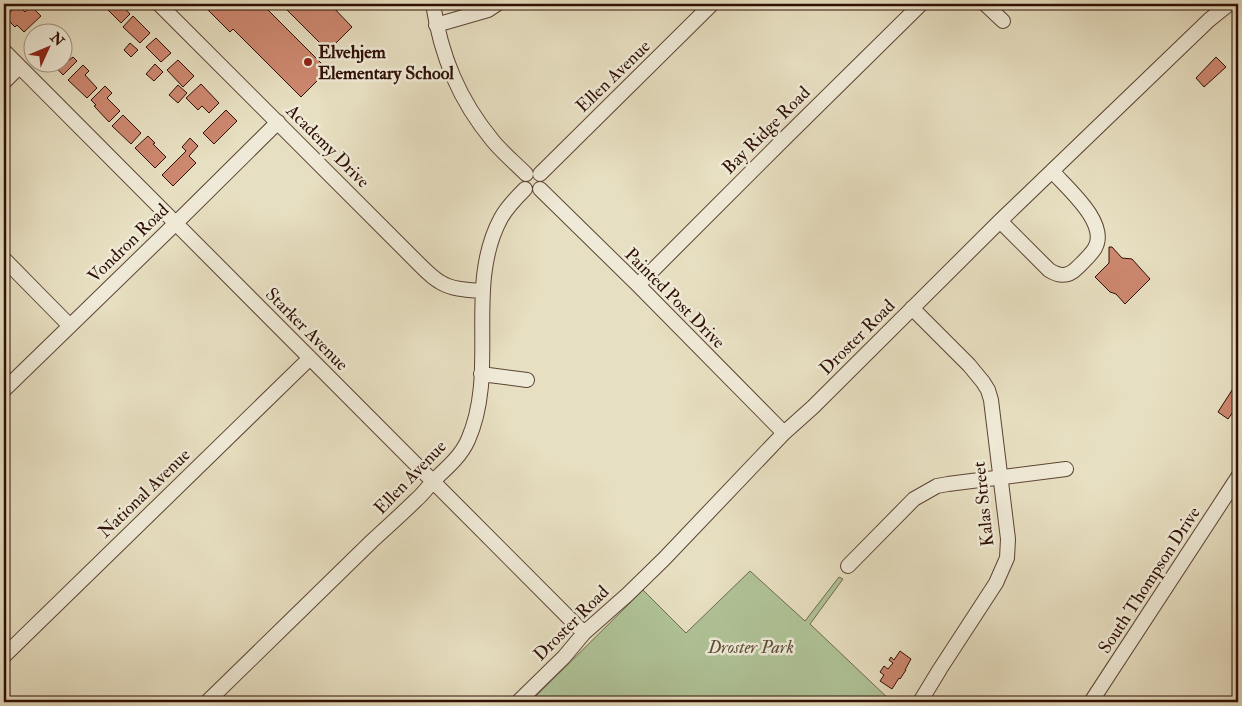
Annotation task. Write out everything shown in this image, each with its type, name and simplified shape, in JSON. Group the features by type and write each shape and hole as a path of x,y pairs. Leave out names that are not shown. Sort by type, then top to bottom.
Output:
{"street":[{"name":"Academy Drive","path":"159,4 438,282 463,290 483,291"},
{"path":"432,4 447,63 460,92 494,142 543,180 540,188 534,191 525,188 523,179 533,174"},
{"path":"436,25 488,10 498,4"},
{"name":"Ellen Avenue","path":"533,174 712,4"},
{"name":"Bay Ridge Road","path":"638,285 921,4"},
{"path":"985,4 1003,21"},
{"name":"Droster Road","path":"518,702 564,657 584,634 664,559 784,433 1000,221 1228,4"},
{"name":"Starker Avenue","path":"4,51 584,634"},
{"path":"4,82 19,67"},
{"name":"Vondron Road","path":"4,390 278,122"},
{"path":"1000,221 1049,270 1063,276 1073,272 1095,248 1097,231 1089,212 1052,172"},
{"name":"Ellen Avenue","path":"207,702 418,499 462,452 473,427 479,404 482,374 483,291 486,263 495,230 502,216 525,188"},
{"name":"Painted Post Drive","path":"540,188 784,433"},
{"path":"4,259 70,326"},
{"name":"Kalas Street","path":"912,308 969,365 988,390 991,400 1008,539 1007,558 996,583 920,702"},
{"name":"National Avenue","path":"4,656 310,358"},
{"path":"482,374 527,380"},
{"path":"848,566 914,499 938,486 1066,469"},
{"name":"South Thompson Drive","path":"1091,702 1238,477"}],"green space":[{"name":"Droster Park","path":"750,571 805,621 839,577 843,579 810,624 892,702 530,702 643,590 686,633"}],"building":[{"path":"104,4 121,4 130,14 121,23"},
{"path":"207,4 262,4 328,70 301,97 233,29 230,32 205,7"},
{"path":"281,4 330,4 352,27 328,51"},
{"path":"18,5 25,12 31,6 41,16 35,22 22,22 22,30 17,25 15,27 5,17"},
{"path":"133,16 150,33 140,43 123,27"},
{"path":"156,38 171,53 161,62 146,47"},
{"path":"130,43 138,50 131,57 124,50"},
{"path":"1216,57 1226,67 1204,87 1196,78"},
{"path":"72,58 77,61 72,66"},
{"path":"178,60 194,76 183,87 167,70"},
{"path":"155,64 163,72 154,81 146,74"},
{"path":"83,65 89,71 85,75 97,88 87,98 68,80"},
{"path":"201,84 219,103 209,113 202,106 198,110 186,98"},
{"path":"178,85 187,93 178,103 169,95"},
{"path":"105,86 112,93 107,98 120,111 109,122 91,100"},
{"path":"226,110 237,121 214,144 203,133"},
{"path":"123,115 141,133 131,144 112,126"},
{"path":"148,136 166,157 155,168 135,148"},
{"path":"190,138 198,146 189,156 196,163 173,186 162,175 186,151 182,147"},
{"path":"1109,247 1112,247 1122,258 1132,259 1150,279 1125,304 1095,277 1109,263"},
{"path":"1234,387 1238,390 1238,405 1228,419 1218,412"},
{"path":"900,651 911,659 906,670 892,689 880,681 884,675 880,672 884,666 888,669 893,663 889,660 891,657 894,660"}],"place":[{"name":"Elvehjem Elementary School","path":"308,62"}]}
